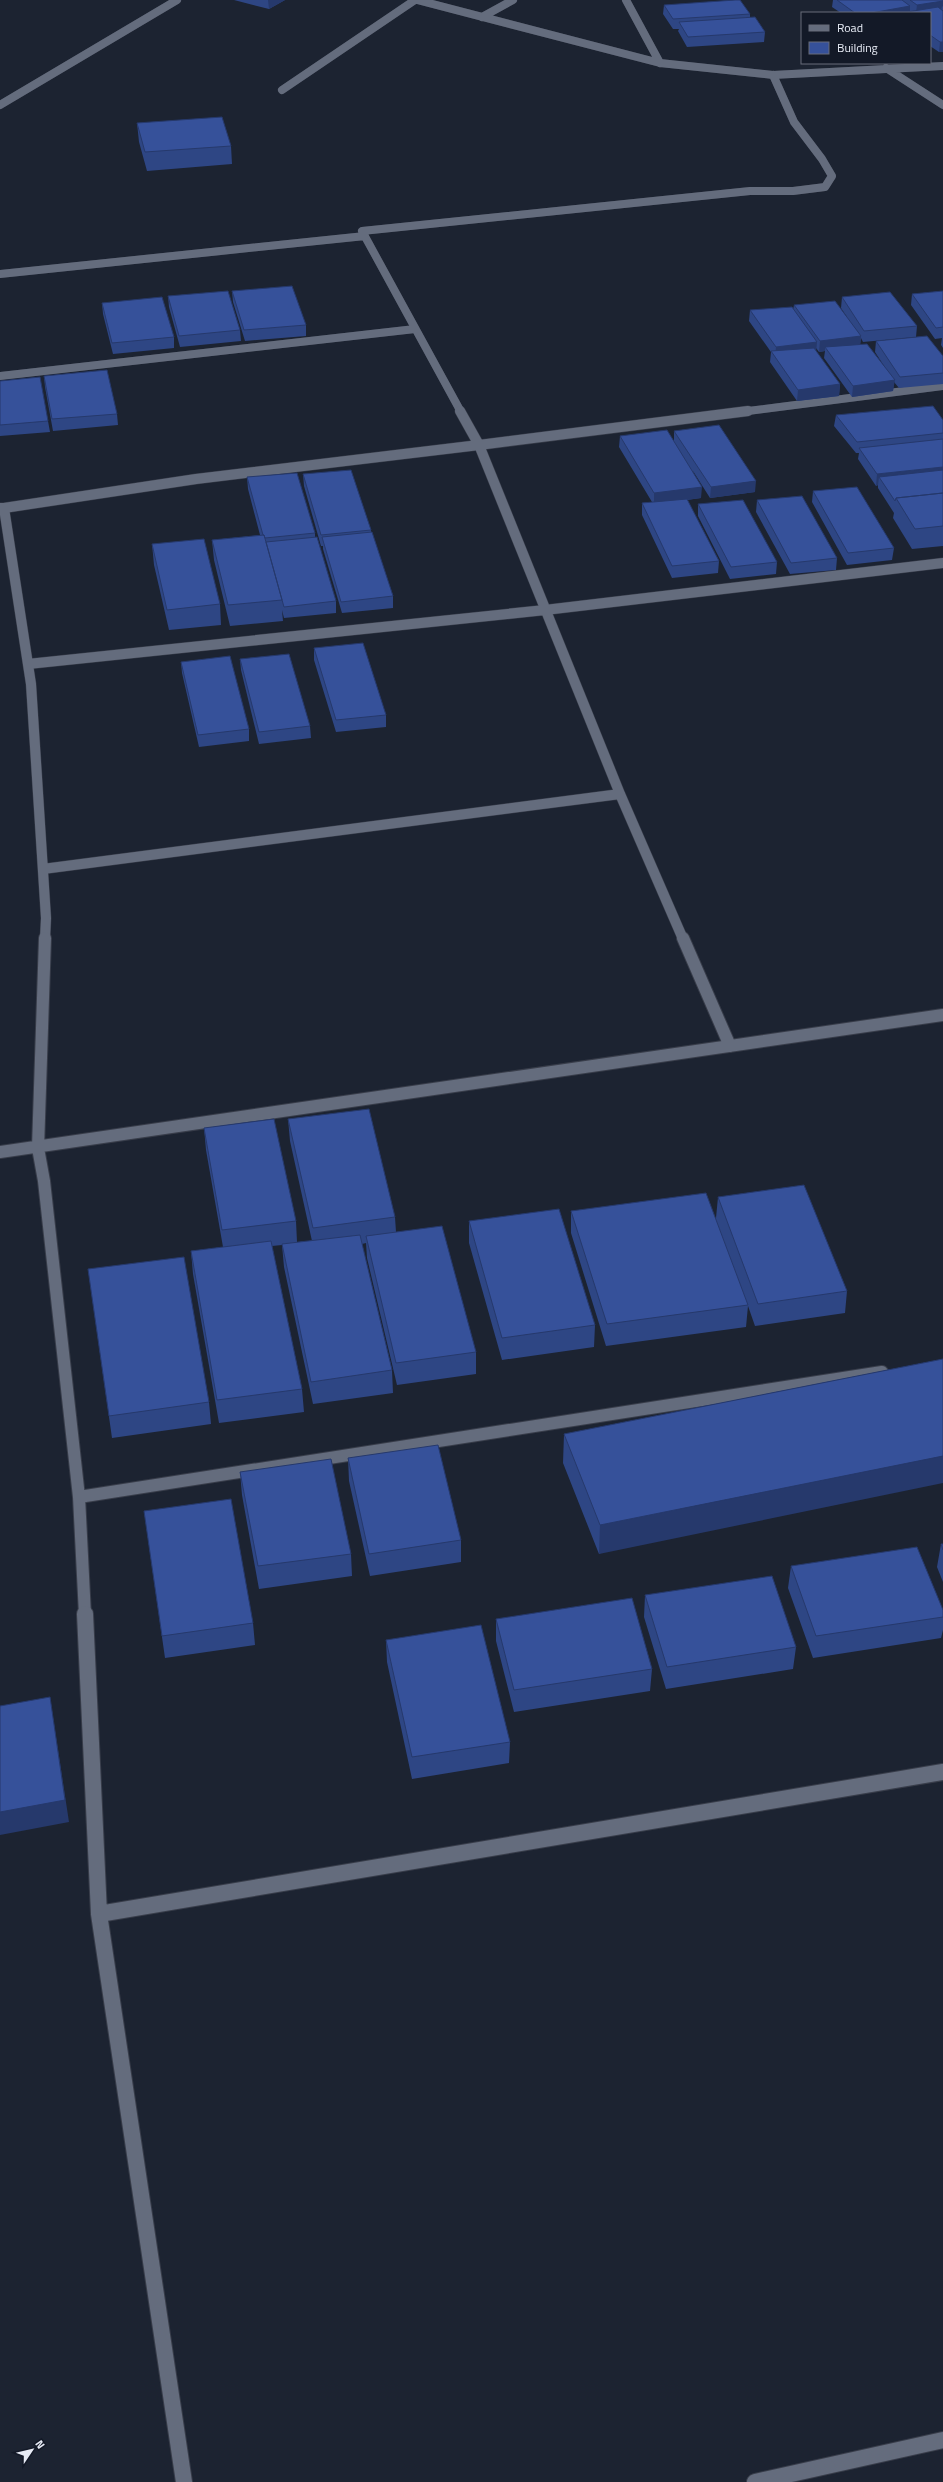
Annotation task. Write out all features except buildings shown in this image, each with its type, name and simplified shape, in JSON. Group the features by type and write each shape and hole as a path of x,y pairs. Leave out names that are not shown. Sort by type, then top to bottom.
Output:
{"street":[{"path":"0,105 177,0"},
{"path":"282,90 416,0 660,64 773,75 943,66"},
{"path":"482,17 514,0"},
{"path":"626,0 660,64"},
{"path":"886,68 943,105"},
{"path":"730,1046 620,794 478,445 362,231 454,220 750,191 794,191 825,187 832,176 822,155 804,136 786,109 773,75"},
{"path":"0,274 364,236"},
{"path":"0,376 415,329"},
{"path":"184,2482 99,1914 79,1498 44,1181 38,1148 46,918 28,664 2,508 196,479 943,386"},
{"path":"28,664 545,610 943,563"},
{"path":"42,869 620,794"},
{"path":"0,1152 38,1148 943,1016"},
{"path":"79,1498 896,1370"},
{"path":"99,1914 943,1772"},
{"path":"755,2482 943,2440"}]}
